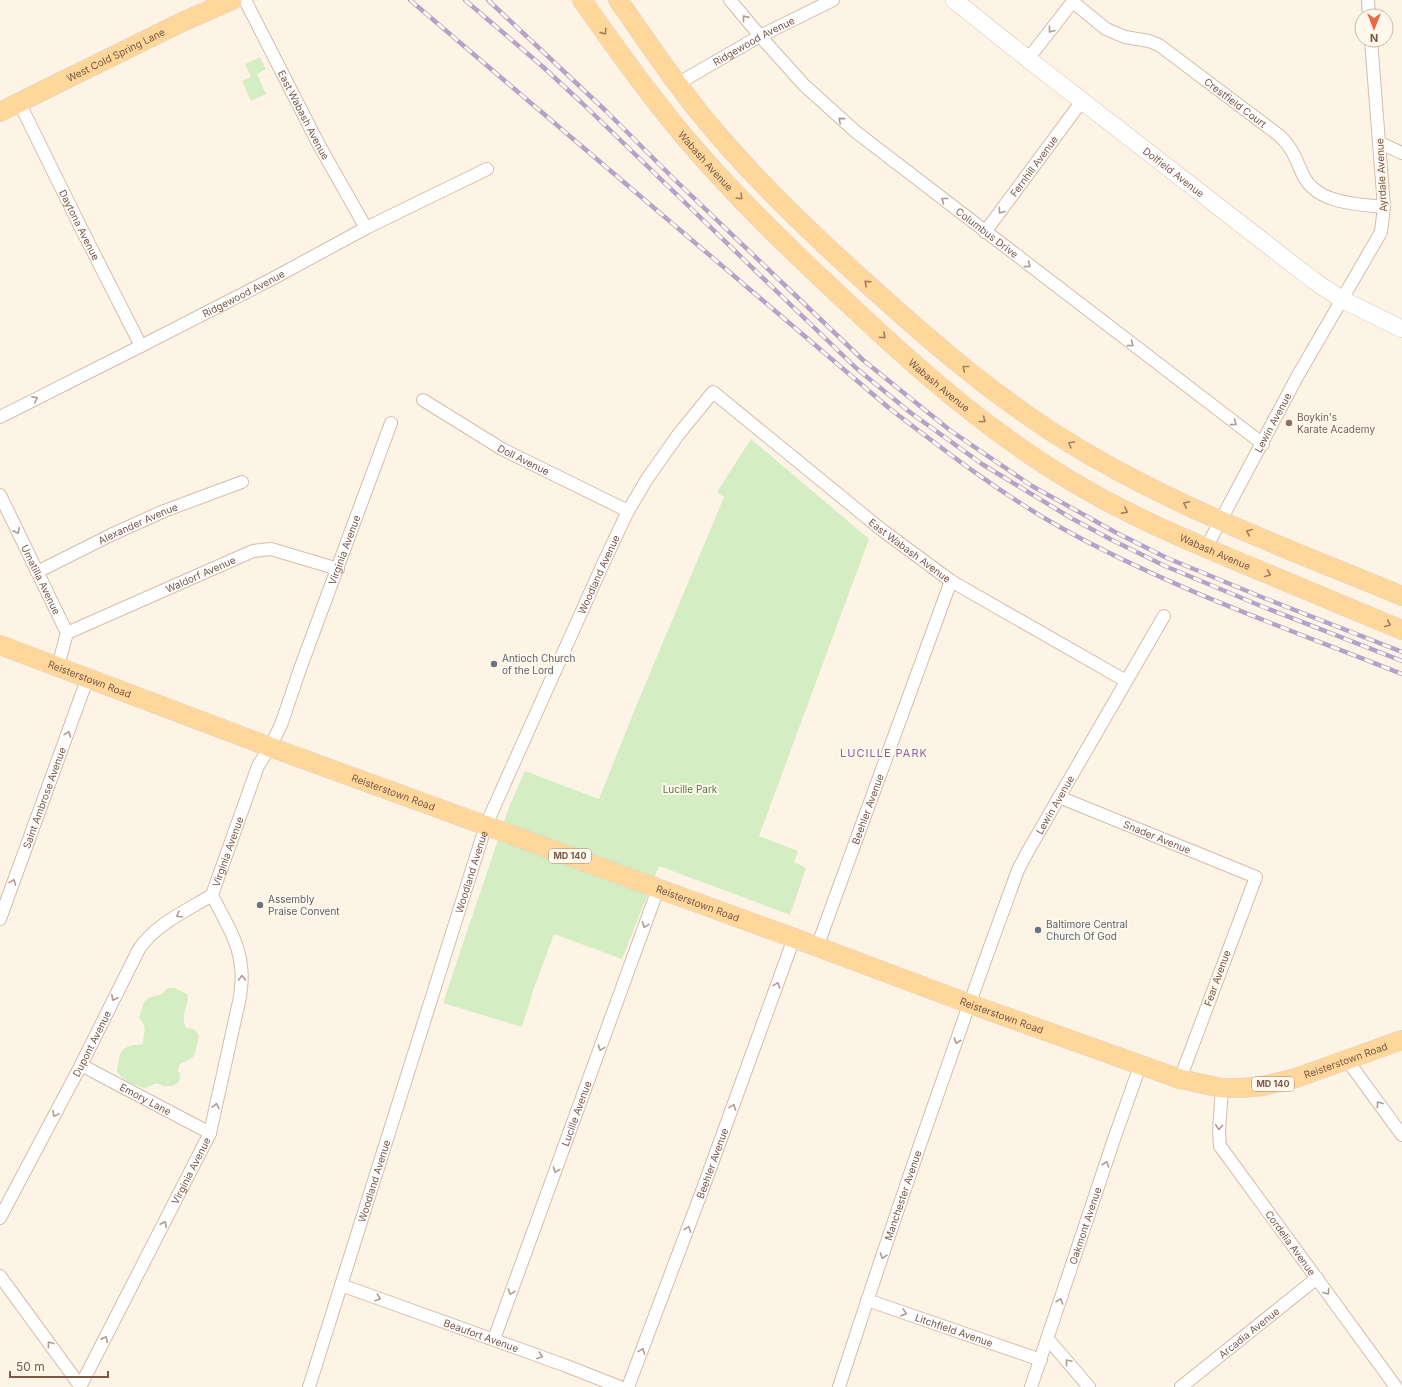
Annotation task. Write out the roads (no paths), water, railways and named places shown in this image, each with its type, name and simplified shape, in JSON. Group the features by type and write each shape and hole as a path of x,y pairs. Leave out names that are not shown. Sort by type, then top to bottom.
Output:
{"main road":[{"name":"West Cold Spring Lane","path":"0,112 182,22 232,0"},
{"name":"Wabash Avenue","path":"582,0 655,101 722,178 806,265 914,365 967,408 1050,468 1136,516 1206,548 1402,630"},
{"path":"618,0 705,121 782,204 825,246 934,343 1020,411 1069,443 1149,488 1221,521 1402,596"},
{"name":"Reisterstown Road","path":"0,645 270,747 794,938 970,1004 1140,1066 1180,1079 1222,1088 1250,1088 1280,1083 1402,1040"}],"street":[{"name":"East Wabash Avenue","path":"245,0 318,145 366,228"},
{"name":"Columbus Drive","path":"730,0 804,85 856,132 1262,444"},
{"name":"Ridgewood Avenue","path":"677,84 760,36 833,0"},
{"name":"Dolfield Avenue","path":"954,0 1307,275 1341,299 1402,330"},
{"path":"1028,59 1074,1"},
{"name":"Crestfield Court","path":"1074,1 1106,29 1125,37 1149,41 1159,45 1280,136 1289,145 1303,176 1311,186 1322,194 1332,200 1346,203 1384,207"},
{"name":"Ayrdale Avenue","path":"1341,299 1381,232 1384,207 1372,48"},
{"name":"Fernhill Avenue","path":"986,232 1082,100"},
{"name":"Daytona Avenue","path":"19,102 141,346"},
{"path":"1380,143 1402,153"},
{"name":"Ridgewood Avenue","path":"0,417 270,280 366,228 487,169"},
{"name":"Lewin Avenue","path":"1206,548 1297,377 1341,299"},
{"name":"East Wabash Avenue","path":"713,392 882,530 951,581 1126,681"},
{"name":"Woodland Avenue","path":"309,1387 486,825 628,511 647,479 678,435 713,392"},
{"name":"Doll Avenue","path":"423,400 502,449 628,511"},
{"name":"Virginia Avenue","path":"81,1387 210,1133 240,997 242,979 241,966 236,945 212,895 258,766 281,725 300,669 391,423"},
{"name":"Alexander Avenue","path":"37,572 164,511 242,482"},
{"name":"Umatilla Avenue","path":"0,495 67,633"},
{"name":"Waldorf Avenue","path":"67,633 252,551 270,549 338,569"},
{"name":"Beehler Avenue","path":"817,947 951,581"},
{"name":"Lewin Avenue","path":"970,1004 1018,870 1028,850 1164,616"},
{"path":"58,666 67,633"},
{"name":"Saint Ambrose Avenue","path":"0,919 88,677"},
{"name":"Snader Avenue","path":"1059,797 1256,877"},
{"name":"Fear Avenue","path":"1180,1079 1256,877"},
{"name":"Lucille Avenue","path":"494,1339 658,889"},
{"name":"Dupont Avenue","path":"0,1218 81,1066 138,949 145,940 170,920 212,895"},
{"name":"Beehler Avenue","path":"628,1387 702,1192 794,938"},
{"name":"Manchester Avenue","path":"839,1387 867,1300 970,1004"},
{"path":"1347,1060 1402,1135"},
{"name":"Emory Lane","path":"81,1066 210,1133"},
{"name":"Oakmont Avenue","path":"1031,1387 1140,1066"},
{"name":"Cordelia Avenue","path":"1222,1088 1219,1131 1220,1146 1396,1387"},
{"path":"0,1276 81,1387"},
{"name":"Arcadia Avenue","path":"1181,1387 1317,1278"},
{"name":"Beaufort Avenue","path":"341,1285 494,1339 620,1387"},
{"name":"Litchfield Avenue","path":"867,1300 1041,1360"},
{"path":"1048,1338 1089,1387"}],"railway":[{"path":"410,0 889,408 993,485 1058,526 1099,548 1184,588 1402,674"},
{"path":"465,0 542,66 581,102 856,368 911,413 982,464 1071,518 1165,566 1261,606 1402,661"},
{"path":"488,0 606,111 675,180 863,360 951,431 1032,486 1115,532 1167,558 1402,652"}],"place":[{"name":"Boykin's Karate Academy","path":"1289,423"},
{"name":"Antioch Church of the Lord","path":"494,664"},
{"name":"Assembly Praise Convent","path":"260,905"},
{"name":"Baltimore Central Church Of God","path":"1038,930"}],"district":[{"name":"LUCILLE PARK","path":"884,753"}],"park label":[{"name":"Lucille Park","path":"690,789"}]}
